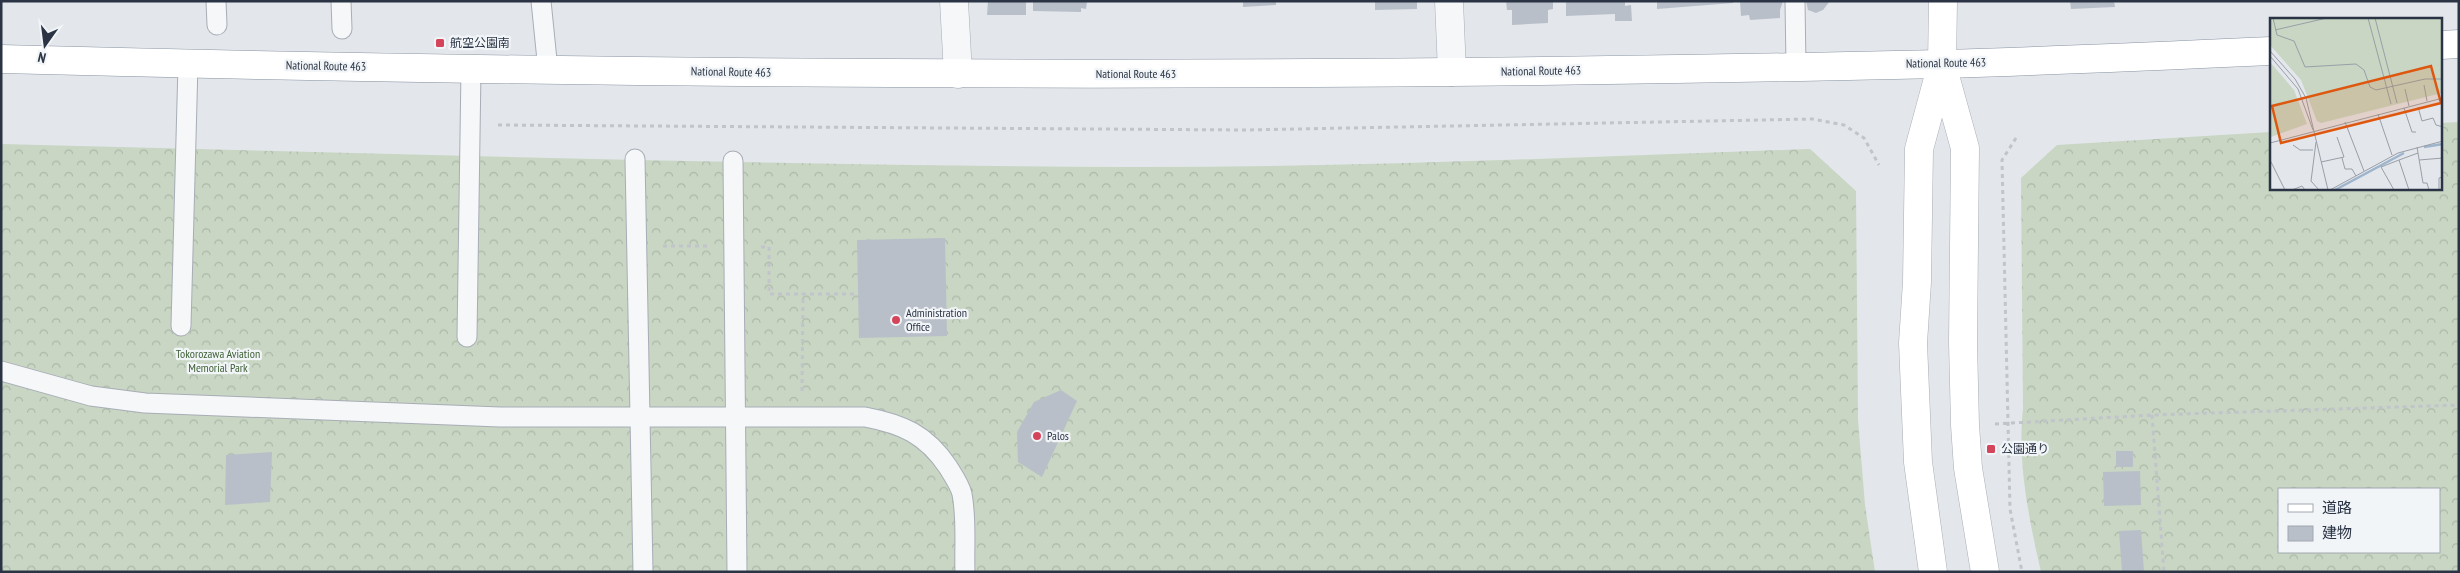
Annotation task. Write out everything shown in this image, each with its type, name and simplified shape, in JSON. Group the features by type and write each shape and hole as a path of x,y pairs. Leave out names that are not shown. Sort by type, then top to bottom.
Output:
{"main road":[{"path":"1933,572 1918,462 1913,343 1917,282 1919,149 1942,64 1943,1"},
{"path":"2442,45 2459,44"},
{"name":"National Route 463","path":"1,59 471,69 958,74 1452,72 1942,64 2270,51"},
{"path":"1942,64 1965,148 1965,425 1968,468 1985,572"}],"street":[{"path":"954,1 958,74"},
{"path":"1449,1 1452,72"}],"lane":[{"path":"216,1 217,25"},
{"path":"342,1 342,29"},
{"path":"541,1 548,70"},
{"path":"1796,1 1796,66"},
{"path":"181,326 188,64"},
{"path":"467,337 471,69"},
{"path":"634,159 643,572"},
{"path":"733,160 736,572"},
{"path":"1,371 91,396 145,403 481,417 802,416 865,417 891,422 913,431 931,444 953,474 961,492 965,512 965,572"}],"path":[{"path":"491,125 1245,130 1813,118 1844,125 1864,138 1879,165"},
{"path":"2016,138 2002,160 2010,509 2022,572"},
{"path":"802,416 803,294 858,294"},
{"path":"1965,425 2152,415 2459,405"},
{"path":"2152,415 2164,572"}],"green space":[{"path":"2459,122 2459,572 2041,572 2028,511 2023,470 2021,178 2057,145 2270,132 2270,190 2442,190 2442,123"},
{"name":"Tokorozawa Aviation Memorial Park","path":"1,144 700,161 1119,167 1378,164 1810,149 1856,191 1858,420 1865,505 1875,572 1,572"}],"building":[{"path":"988,1 1026,1 1026,15 987,15"},
{"path":"1033,1 1087,1 1086,9 1081,8 1081,12 1033,11"},
{"path":"1243,1 1276,1 1276,5 1243,7"},
{"path":"1375,1 1417,1 1417,9 1375,10"},
{"path":"1506,1 1553,1 1553,9 1548,10 1548,23 1512,25 1512,10 1507,10"},
{"path":"1566,1 1625,1 1625,6 1631,5 1632,21 1615,21 1615,14 1566,16"},
{"path":"1657,1 1733,1 1733,3 1657,9"},
{"path":"1740,1 1783,1 1780,18 1750,20 1749,15 1741,16"},
{"path":"1806,1 1830,1 1823,10 1816,13 1808,10"},
{"path":"2070,1 2114,1 2115,7 2071,9"},
{"path":"945,238 947,336 859,338 857,240"},
{"path":"1061,390 1077,401 1042,477 1018,462 1017,432 1034,402"},
{"path":"2116,451 2133,451 2133,467 2116,467"},
{"path":"272,452 270,502 225,505 226,455"},
{"path":"2140,471 2141,505 2104,506 2103,472"},
{"path":"2141,530 2144,572 2122,572 2119,531"}],"place":[{"name":"航空公園南","path":"440,43"},
{"name":"Administration Office","path":"896,320"},
{"name":"Palos","path":"1037,436"},
{"name":"公園通り","path":"1991,449"}]}
